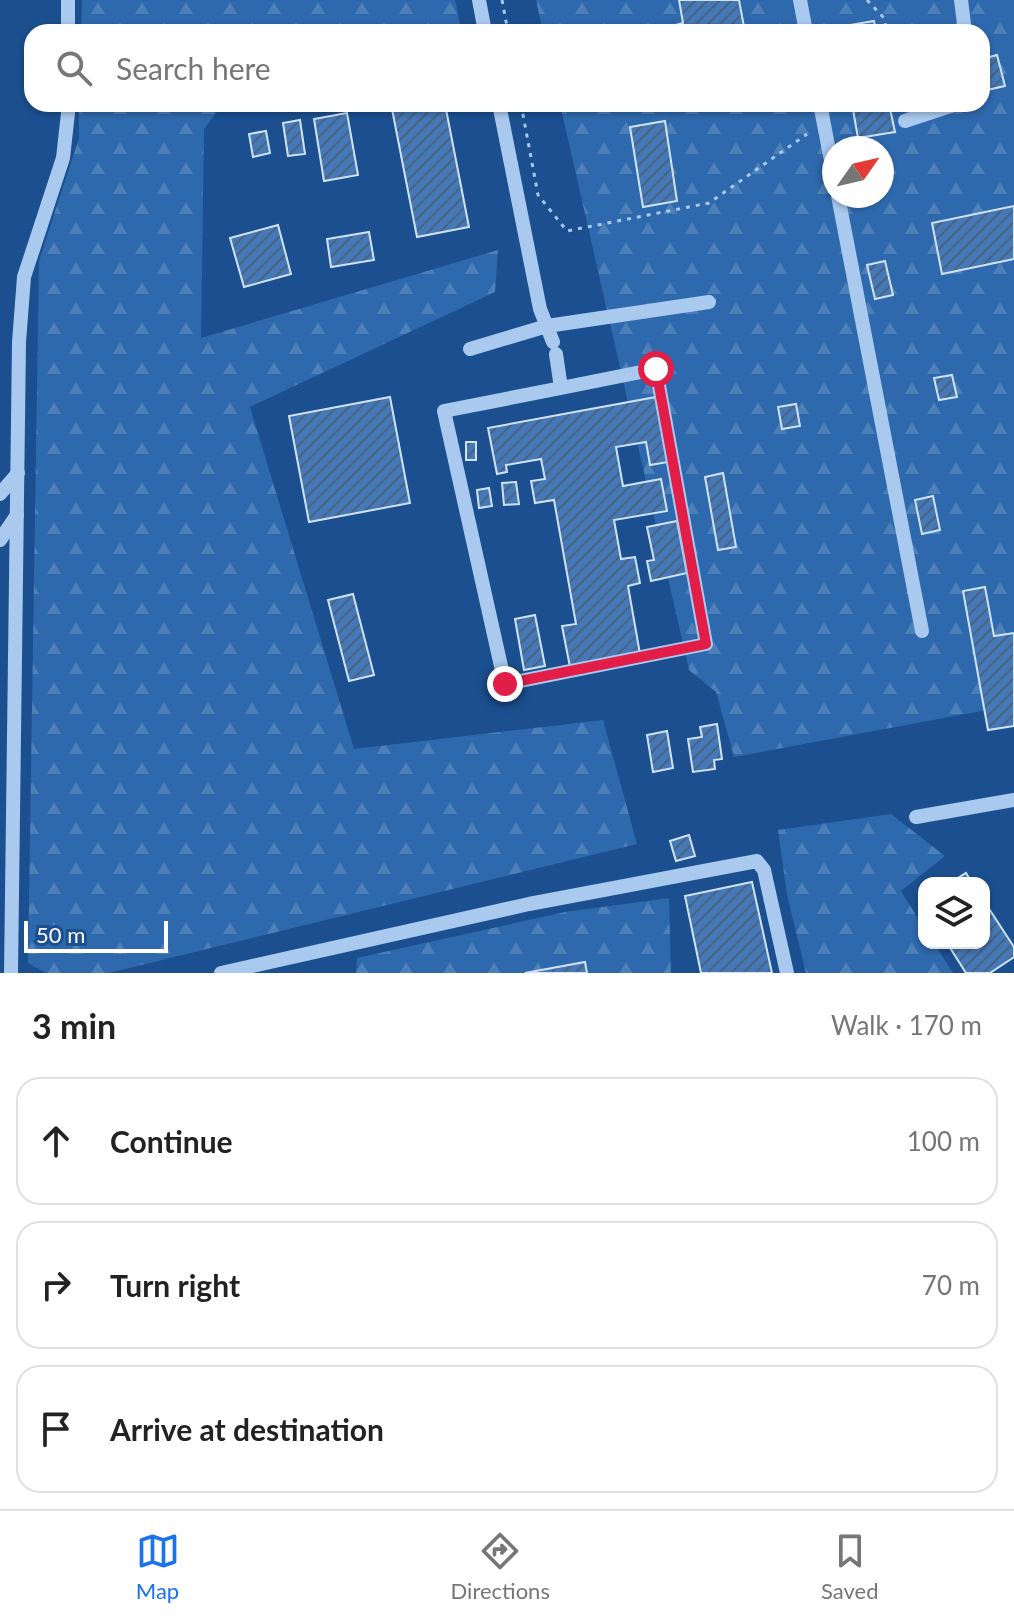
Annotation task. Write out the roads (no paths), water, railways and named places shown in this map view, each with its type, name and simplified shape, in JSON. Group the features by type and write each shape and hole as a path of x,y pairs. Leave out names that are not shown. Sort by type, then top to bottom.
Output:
{"street":[{"path":"68,0 68,24"},
{"path":"479,0 484,24"},
{"path":"800,0 804,24"},
{"path":"961,0 964,24"},
{"path":"11,973 19,342 24,277 63,158 68,112"},
{"path":"501,112 540,309 554,348 561,388"},
{"path":"821,112 826,136"},
{"path":"905,121 932,112"},
{"path":"840,208 922,631"},
{"path":"470,349 547,326 709,302"},
{"path":"656,369 706,644 505,684 444,411 561,388 656,369"},
{"path":"0,494 18,473"},
{"path":"0,540 17,515"},
{"path":"916,817 1014,800"},
{"path":"221,973 529,904 757,861 764,870 787,973"}]}
